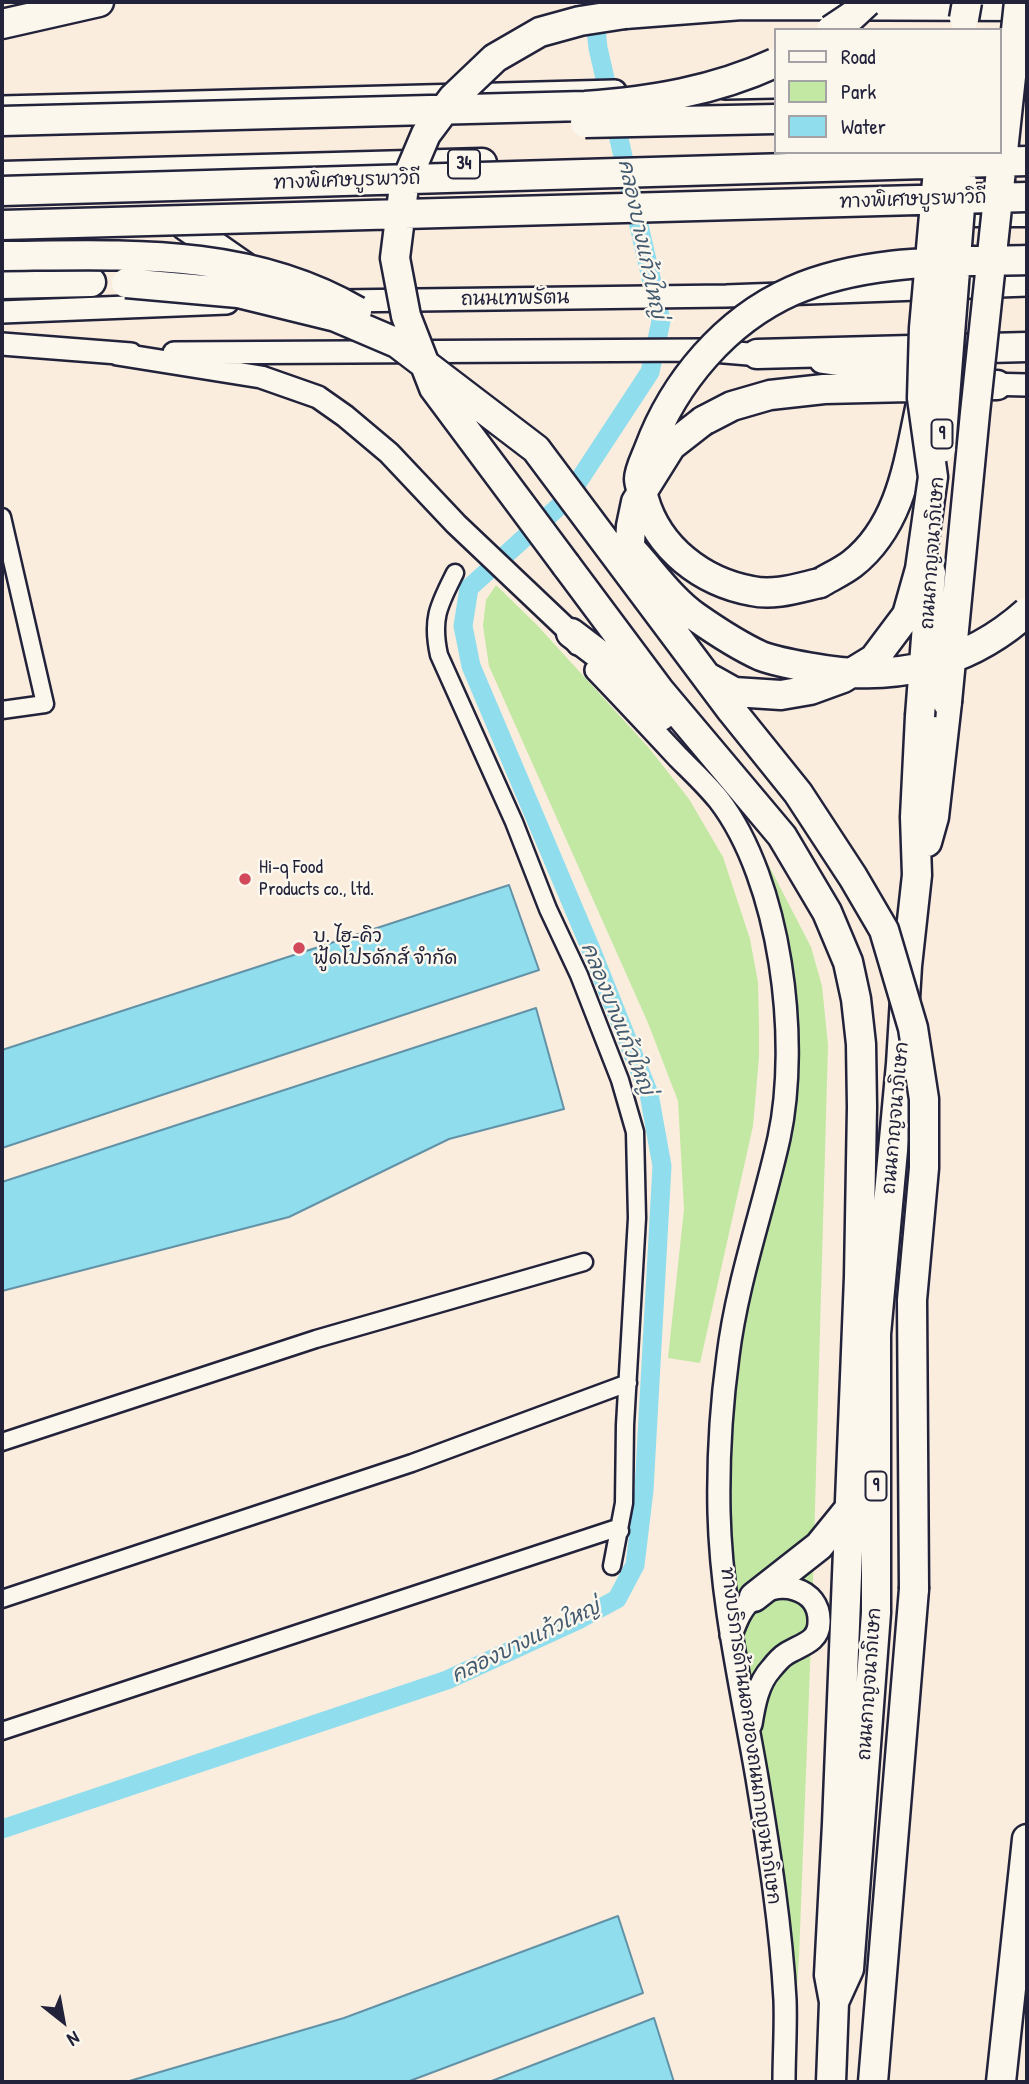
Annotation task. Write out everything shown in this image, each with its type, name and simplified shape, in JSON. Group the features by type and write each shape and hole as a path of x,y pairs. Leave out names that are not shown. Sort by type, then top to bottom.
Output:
{"highway":[{"path":"2,24 99,2"},
{"path":"834,28 867,2"},
{"path":"917,875 934,817 1019,2"},
{"path":"834,2003 829,1975 859,1264 861,1044 848,962 827,912 782,836 660,691 434,388 406,316 395,258 404,186 426,134 453,98 495,58 540,32 580,21 625,14 743,5 1027,6"},
{"path":"2,121 598,105 638,102 690,93 747,76 774,63"},
{"path":"1001,113 1027,113"},
{"path":"2,138 774,119"},
{"path":"1001,150 1027,150"},
{"name":"34","path":"2,176 848,154"},
{"path":"939,154 924,328 922,398 933,477 920,569 907,615 874,659 843,678 810,690 780,695 734,692 687,667 656,634 639,601 629,561 631,526 636,502 671,446 703,421 732,406 770,395 847,388 997,385"},
{"name":"ถนนกาญจนาภิเษก","path":"831,2082 834,2003 849,1969 874,1641 876,1334 917,875 915,817 920,716 964,154"},
{"name":"ทางพิเศษบูรพาวิถี","path":"2,191 1027,161"},
{"name":"ทางพิเศษบูรพาวิถี","path":"2,225 1027,197"},
{"path":"2,231 623,214 700,218 1027,212"},
{"path":"186,226 294,302"},
{"path":"2,257 157,256 207,260 284,277 321,291 356,310 536,449 694,616 761,656 829,671 878,674 908,672 939,664 982,646 1027,612"},
{"path":"922,398 904,480 892,516 876,540 852,564 820,583 785,591 752,592 696,570 664,541 646,506 638,478 656,431 676,393 737,324 791,292 856,270 922,263 1027,260"},
{"path":"2,284 92,282"},
{"path":"126,283 238,293 288,303 336,317 397,343"},
{"path":"757,354 1027,348"},
{"path":"536,449 732,711 798,793 853,877 884,930 913,1027 924,1099 924,1168 912,1300 914,1589 873,2082"},
{"path":"571,633 600,655 782,836"},
{"path":"754,1597 819,1546 849,1509"},
{"path":"1001,2082 1027,1839"}],"main road":[{"path":"1001,78 1027,76"},
{"path":"2,107 774,87"},
{"name":"ถนนเทพรัตน","path":"2,312 294,302 726,296 1027,285"},
{"path":"2,344 117,354 701,350 757,354 997,385 1027,385"},
{"name":"ทางบริการด้านนอกของถนนกาญจนาภิเษก","path":"117,354 261,377 318,397 345,416 389,453 456,524 571,633 590,664 720,801 747,849 765,895 779,951 786,1012 786,1086 779,1135 728,1355 719,1516 731,1635 779,1940 785,2002 784,2082"},
{"path":"731,1635 738,1617 754,1597 784,1587 802,1590 816,1602 820,1621 818,1633 807,1644 786,1654 768,1671 754,1704 749,1736"}],"street":[{"path":"2,517 45,704 2,710"},
{"path":"455,573 435,617 439,654 579,975 623,1088 635,1132 637,1217 625,1425 624,1503 612,1566"},
{"path":"2,1442 316,1339 584,1262"},
{"path":"2,1599 399,1467 628,1383"},
{"path":"2,1731 614,1529 620,1531"}],"green space":[{"path":"496,585 537,625 649,748 689,799 723,857 750,939 758,982 759,1024 753,1126 700,1363 668,1358 684,1209 678,1101 648,1023 489,666 483,626 486,600"},
{"path":"758,854 767,862 811,947 822,986 828,1045 812,1614 799,1957 791,2082 776,2082 774,1956 712,1478 777,1093 777,977"}],"water":[{"path":"509,885 539,970 2,1148 2,1050"},
{"path":"536,1008 564,1109 449,1139 289,1217 2,1291 2,1182"},
{"path":"618,1916 643,1993 407,2082 126,2082 344,2018"},
{"path":"654,2018 674,2082 489,2082"}],"waterway":[{"name":"คลองบางแก้วใหญ่","path":"2,1829 447,1680 580,1619 617,1599 635,1565 644,1490 662,1166 649,1094 471,666 463,626 469,588 566,500 650,372 661,321 598,48 593,2"}],"place":[{"name":"Hi-q Food Products co., ltd.","path":"245,879"},
{"name":"บ. ไฮ-คิว ฟู้ดโปรดักส์ จำกัด","path":"299,948"}]}
